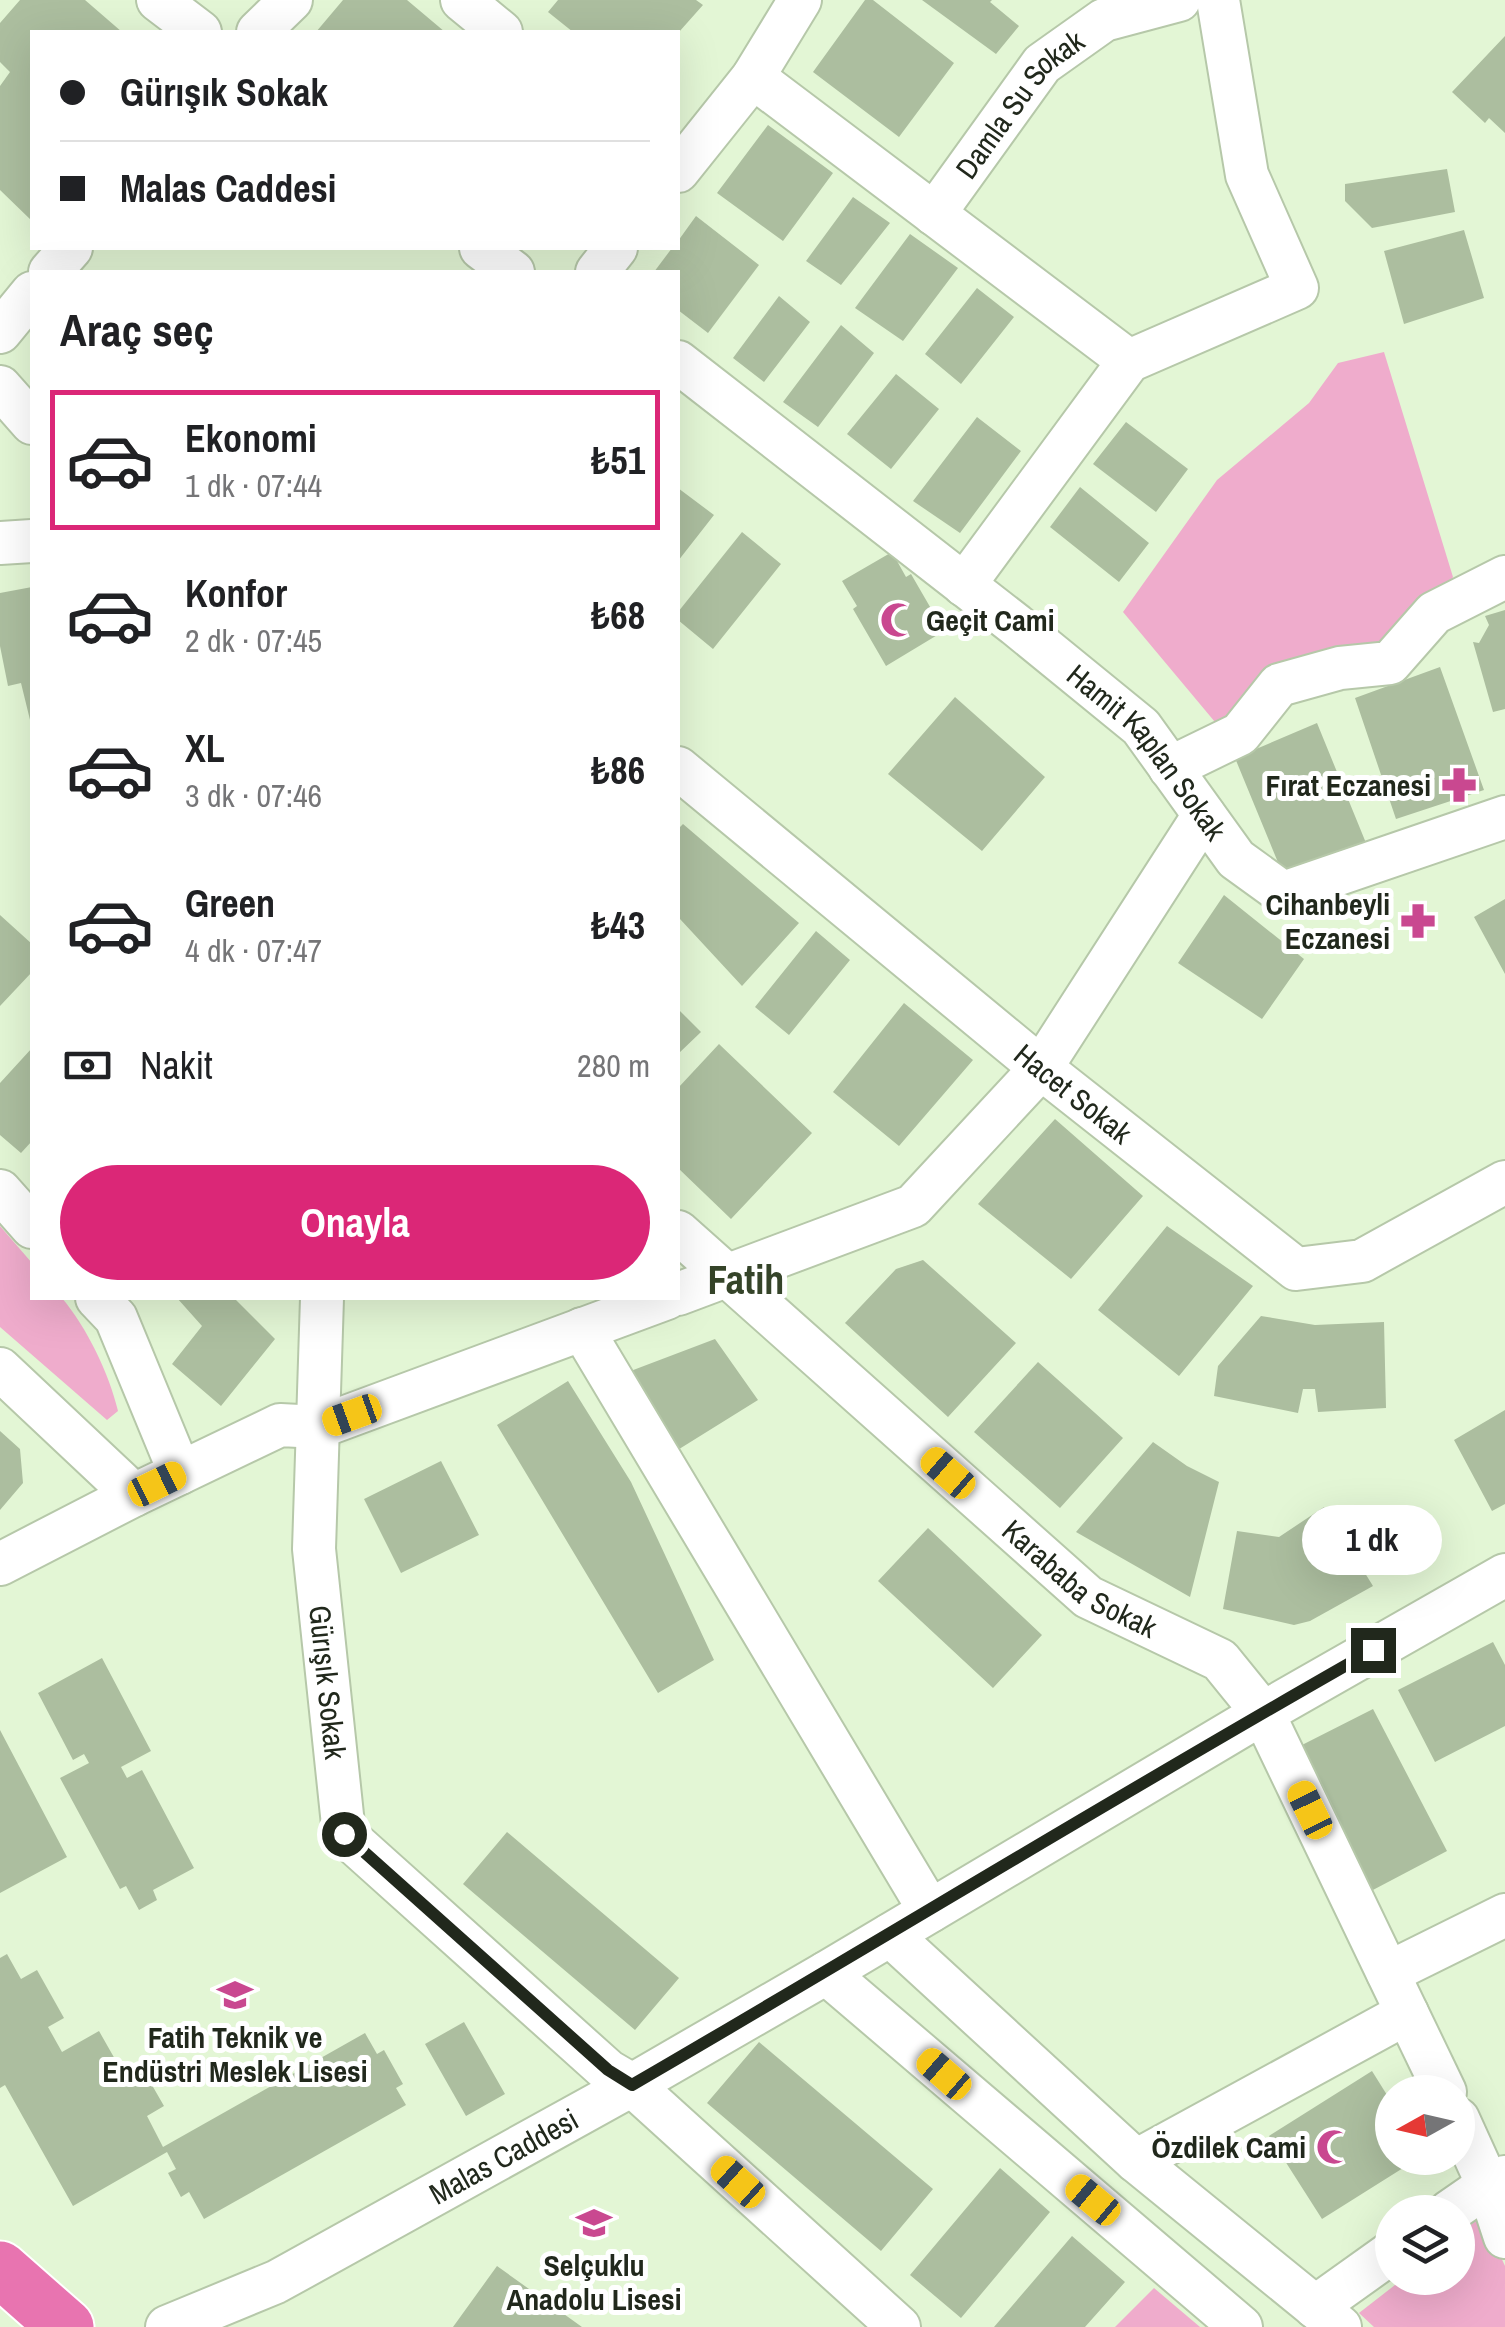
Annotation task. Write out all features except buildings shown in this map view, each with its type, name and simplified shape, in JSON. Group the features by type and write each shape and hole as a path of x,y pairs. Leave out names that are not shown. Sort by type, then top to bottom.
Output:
{"highway":[{"path":"0,2270 67,2326"}],"street":[{"path":"158,0 197,30"},
{"path":"260,30 291,0"},
{"path":"462,0 499,30"},
{"path":"680,168 752,78 800,0"},
{"name":"Damla Su Sokak","path":"934,214 1042,64 1104,20 1178,0"},
{"path":"964,584 1128,361 1297,288 1247,175 1218,0"},
{"path":"752,78 1128,361"},
{"path":"52,270 69,250"},
{"path":"483,250 510,270"},
{"path":"598,270 614,250"},
{"path":"0,332 30,295"},
{"name":"Hamit Kaplan Sokak","path":"680,364 1141,727 1236,859 1283,893 1505,817"},
{"path":"0,386 30,421"},
{"path":"0,543 30,541"},
{"path":"1170,768 1240,734 1279,685 1340,668 1390,663 1434,613 1505,577"},
{"name":"Hacet Sokak","path":"680,770 1041,1068 1296,1269 1362,1261 1505,1182"},
{"path":"680,1293 912,1206 1041,1068 1204,815"},
{"path":"0,1191 30,1224"},
{"name":"Karababa Sokak","path":"680,1234 1088,1596 1220,1660 1263,1712 1437,2075"},
{"path":"100,1300 116,1318 180,1472"},
{"name":"Gürışık Sokak","path":"322,1300 314,1549 344,1834 898,2327"},
{"path":"0,1564 280,1425 319,1427 662,1300"},
{"path":"582,1329 930,1911"},
{"path":"0,1369 134,1495"},
{"name":"Malas Caddesi","path":"167,2327 276,2282 620,2078 826,1973 1263,1712 1505,1575"},
{"path":"1388,1973 1505,1915"},
{"path":"890,1934 1136,2161 1327,2317 1375,2269"},
{"path":"826,1973 1241,2327"},
{"path":"1136,2161 1408,2013"},
{"path":"1475,2146 1497,2181 1505,2237"},
{"path":"1475,2195 1497,2181"},
{"path":"240,2327 276,2282"}],"shaded area":[{"path":"1384,352 1453,577 1422,635 1220,728 1123,612 1217,480 1309,403 1338,363"},
{"path":"0,1226 30,1261 30,1300 64,1300 71,1310 96,1352 118,1411 107,1420 0,1327"},
{"path":"1482,2216 1505,2266 1505,2327 1374,2327 1359,2313 1382,2295 1475,2295 1475,2222"},
{"path":"1154,2288 1200,2327 1115,2327"}],"place":[{"name":"Geçit Cami","path":"898,620"},
{"name":"Fırat Eczanesi","path":"1459,785"},
{"name":"Cihanbeyli Eczanesi","path":"1418,921"},
{"name":"Fatih Teknik ve Endüstri Meslek Lisesi","path":"235,1995"},
{"name":"Özdilek Cami","path":"1334,2147"},
{"name":"Selçuklu Anadolu Lisesi","path":"594,2223"}],"district":[{"name":"Fatih","path":"746,1279"}],"route":[{"path":"344,1834 608,2070 632,2085 1373,1650"}]}
